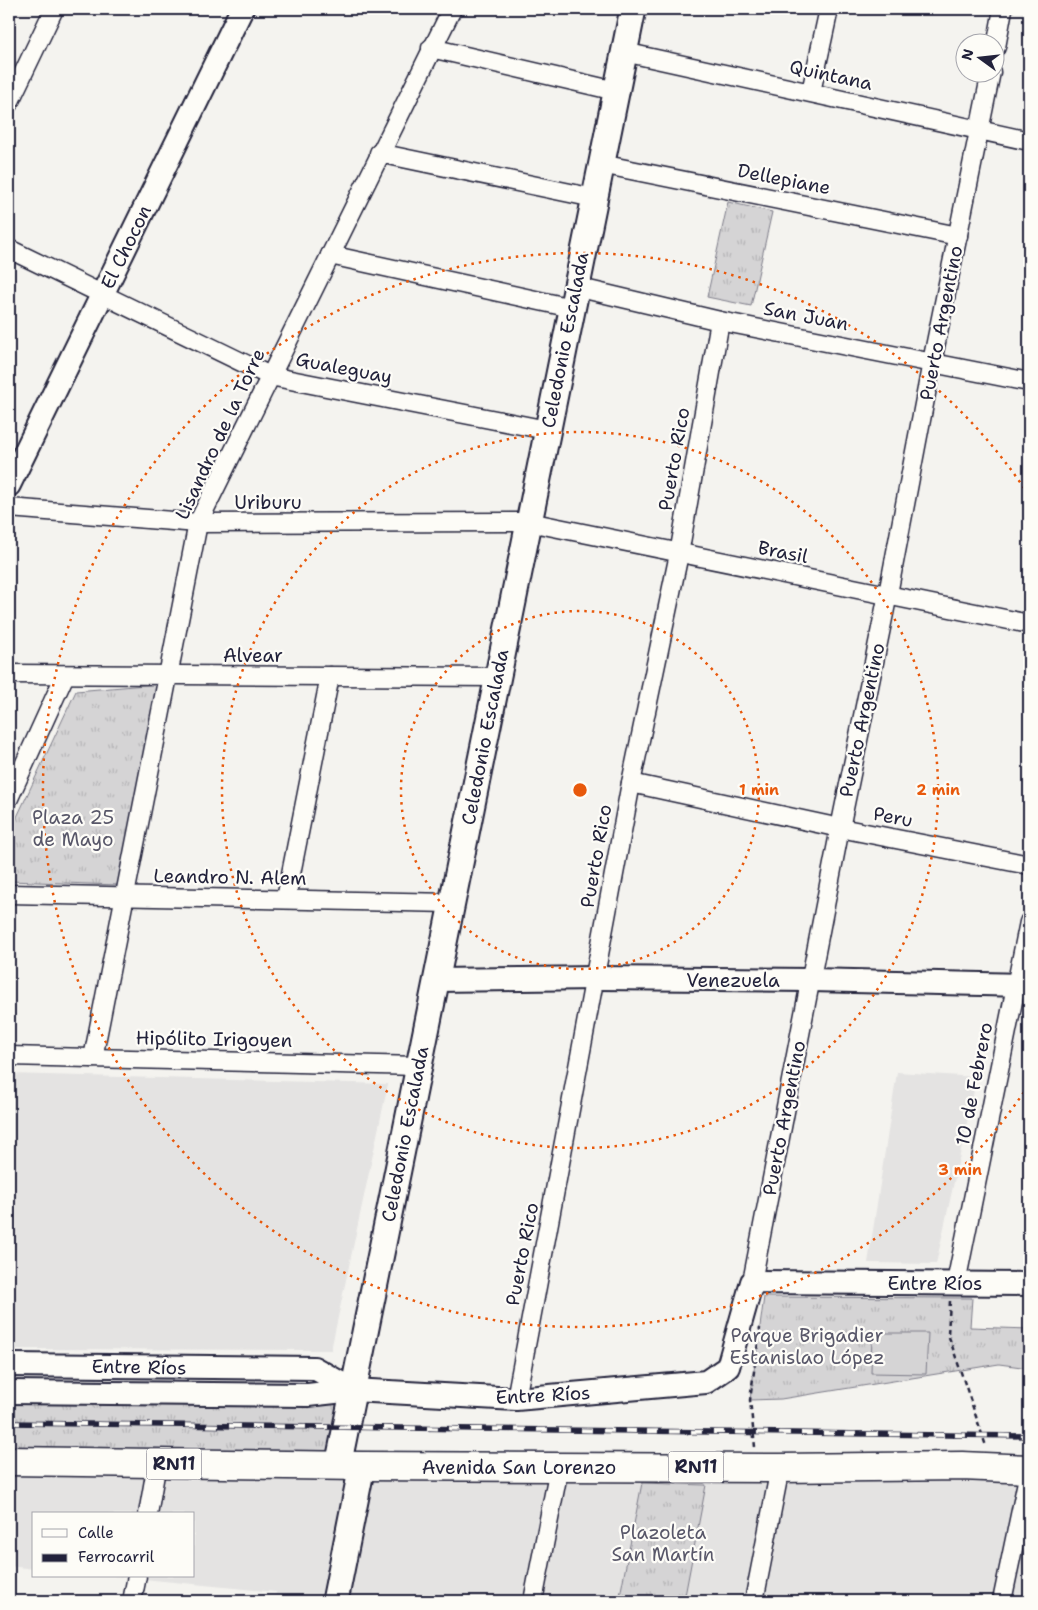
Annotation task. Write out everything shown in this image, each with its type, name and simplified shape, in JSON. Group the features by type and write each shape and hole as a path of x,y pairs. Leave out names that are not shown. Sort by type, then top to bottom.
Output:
{"main road":[{"name":"Celedonio Escalada","path":"335,1601 350,1466 353,1390 633,9"},
{"name":"Avenida San Lorenzo","path":"9,1461 559,1468 993,1468 1029,1471"}],"street":[{"path":"9,102 54,9"},
{"name":"El Chocon","path":"9,485 242,9"},
{"name":"Lisandro de la Torre","path":"93,1058 198,523 379,153 452,9"},
{"path":"812,92 829,9"},
{"path":"999,32 1003,9"},
{"path":"431,48 616,91"},
{"name":"Quintana","path":"624,52 1029,141"},
{"name":"Puerto Argentino","path":"728,1367 752,1282 932,362 989,82"},
{"path":"379,153 594,198"},
{"name":"Dellepiane","path":"601,164 958,236"},
{"name":"Gualeguay","path":"9,249 270,376 547,430"},
{"name":"San Juan","path":"330,255 720,321 1029,382"},
{"name":"Puerto Rico","path":"516,1400 631,783 679,554 720,321"},
{"name":"Uriburu","path":"9,508 198,523 529,522"},
{"name":"Brasil","path":"529,522 1029,624"},
{"name":"Alvear","path":"9,674 497,677"},
{"path":"9,798 65,675"},
{"path":"286,899 330,676"},
{"name":"Peru","path":"631,783 840,828 1029,865"},
{"name":"Leandro N. Alem","path":"9,894 451,903"},
{"name":"10 de Febrero","path":"956,1283 1022,985 1029,922"},
{"name":"Venezuela","path":"436,980 596,978 811,980 1022,985"},
{"name":"Hipólito Irigoyen","path":"9,1056 418,1066"},
{"name":"Entre Ríos","path":"752,1282 1029,1284"},
{"name":"Entre Ríos","path":"9,1366 314,1368 353,1390"},
{"path":"73,1393 74,1366"},
{"name":"Entre Ríos","path":"9,1392 308,1396 353,1390 516,1400 706,1382 728,1367"},
{"path":"148,1512 157,1464"},
{"path":"533,1601 559,1468"},
{"path":"754,1601 768,1468"},
{"path":"1002,1601 1029,1471"},
{"path":"132,1601 137,1578"}],"path":[{"path":"956,1283 951,1293 948,1334 993,1468"},
{"path":"760,1326 750,1400 768,1468"}],"shaded area":[{"path":"897,1072 977,1077 936,1264 868,1263"},
{"path":"9,1074 388,1084 331,1350 9,1349"},
{"path":"9,1460 1029,1469 1029,1601 274,1601 276,1592 133,1578 195,1578 195,1512 32,1512 32,1569 9,1566"}],"green space":[{"path":"728,202 772,212 751,306 707,297"},
{"name":"Plaza 25 de Mayo","path":"157,684 118,885 9,881 9,834 76,691"},
{"name":"Parque Brigadier Estanislao López","path":"764,1297 972,1298 970,1327 1029,1329 1029,1368 999,1364 781,1399 750,1400"},
{"path":"872,1333 928,1333 926,1374 871,1373"},
{"path":"353,1390 338,1466 9,1461 9,1392"},
{"name":"Plazoleta San Martín","path":"642,1483 706,1485 684,1601 619,1601"}],"railway":[{"path":"9,1423 1029,1436"}]}
